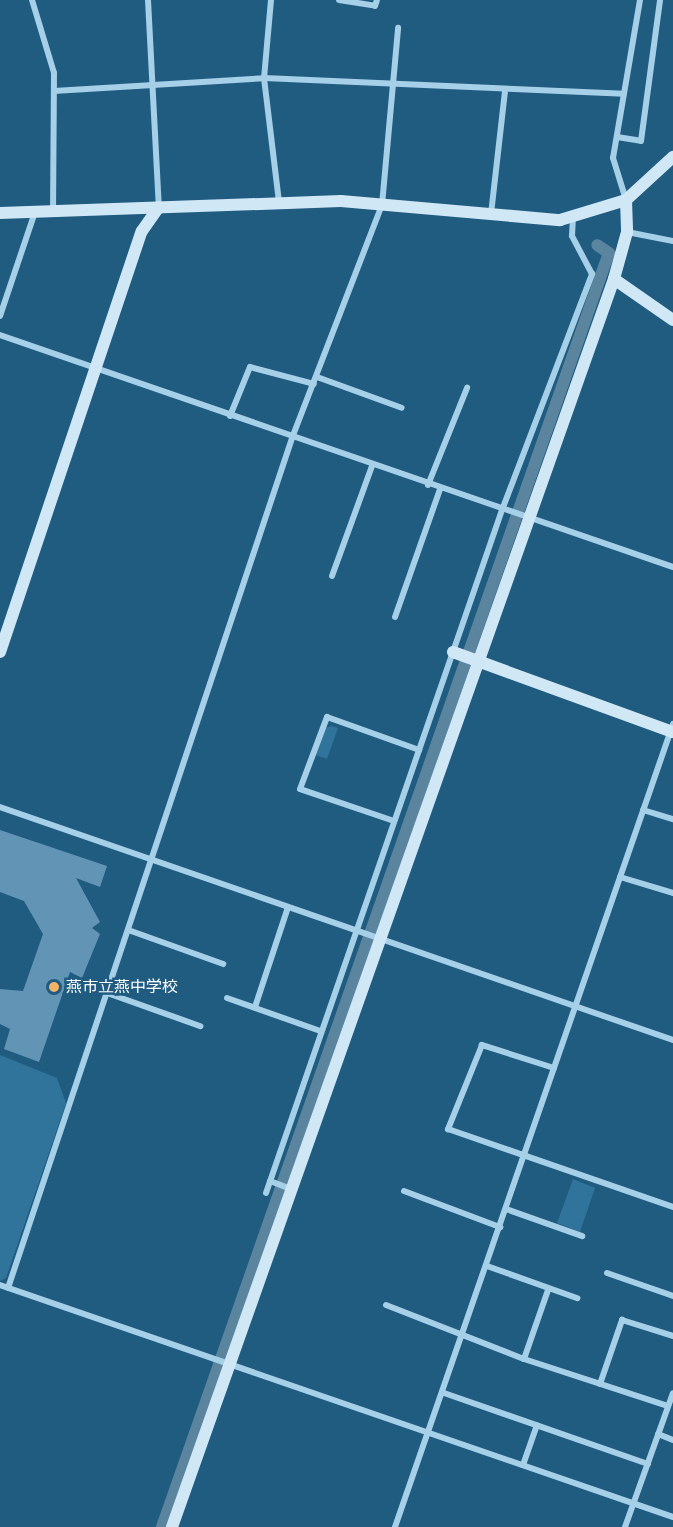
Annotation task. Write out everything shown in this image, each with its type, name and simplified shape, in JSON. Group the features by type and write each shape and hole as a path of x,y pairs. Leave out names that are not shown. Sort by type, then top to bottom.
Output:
{"street":[{"path":"32,0 45,35 54,91 52,211"},
{"path":"0,652 142,231 159,207 148,0"},
{"path":"271,0 264,78 279,202"},
{"path":"339,0 375,6 376,0"},
{"path":"266,1193 273,1182 320,1031 419,750 465,656 523,517 614,279 627,232 626,200 613,158 640,0"},
{"path":"617,137 641,141 660,0"},
{"path":"8,1288 156,857 292,438 382,205 389,84 398,28"},
{"path":"54,91 152,81 264,78 505,92 624,94"},
{"path":"491,214 505,92"},
{"path":"0,213 279,202 382,205 573,218 626,200 673,157"},
{"path":"0,316 35,211"},
{"path":"172,1527 224,1360 288,1188 375,938 465,656 502,510 592,274 572,236 573,218"},
{"path":"627,232 673,241"},
{"path":"614,279 673,320"},
{"path":"0,335 94,371 673,567"},
{"path":"230,416 250,367 314,384"},
{"path":"316,376 402,408"},
{"path":"428,485 467,388"},
{"path":"332,576 372,465"},
{"path":"395,617 440,489"},
{"path":"395,1527 444,1393 672,729 465,656"},
{"path":"394,822 300,789 327,717 419,750"},
{"path":"0,807 156,857 288,907 574,1009 673,1040"},
{"path":"643,810 673,819"},
{"path":"620,877 673,893"},
{"path":"255,1007 288,907"},
{"path":"131,931 223,964"},
{"path":"110,994 200,1026"},
{"path":"227,998 320,1031"},
{"path":"554,1068 482,1045 448,1129 673,1207"},
{"path":"273,1182 288,1188"},
{"path":"404,1191 500,1227"},
{"path":"506,1209 582,1236"},
{"path":"487,1266 548,1290 577,1298"},
{"path":"607,1273 673,1296"},
{"path":"0,1285 224,1360 673,1517"},
{"path":"524,1359 548,1290"},
{"path":"386,1305 524,1359 668,1406"},
{"path":"600,1384 622,1320 673,1336"},
{"path":"444,1393 648,1464"},
{"path":"625,1527 673,1393"},
{"path":"523,1465 537,1425"},
{"path":"658,1434 673,1440"}],"shaded area":[{"path":"332,726 338,728 327,759 316,755 325,728"},
{"path":"0,1055 57,1078 66,1103 6,1278 0,1281"},
{"path":"573,1179 595,1188 580,1232 557,1223"}],"building":[{"path":"0,830 107,866 100,887 76,878 100,922 92,928 100,934 82,978 70,972 39,1062 4,1049 10,1029 0,1024 0,989 23,991 43,934 24,901 0,892"}],"waterway":[{"path":"162,1527 609,253 597,245"}],"place":[{"name":"燕市立燕中学校","path":"54,987"}]}
